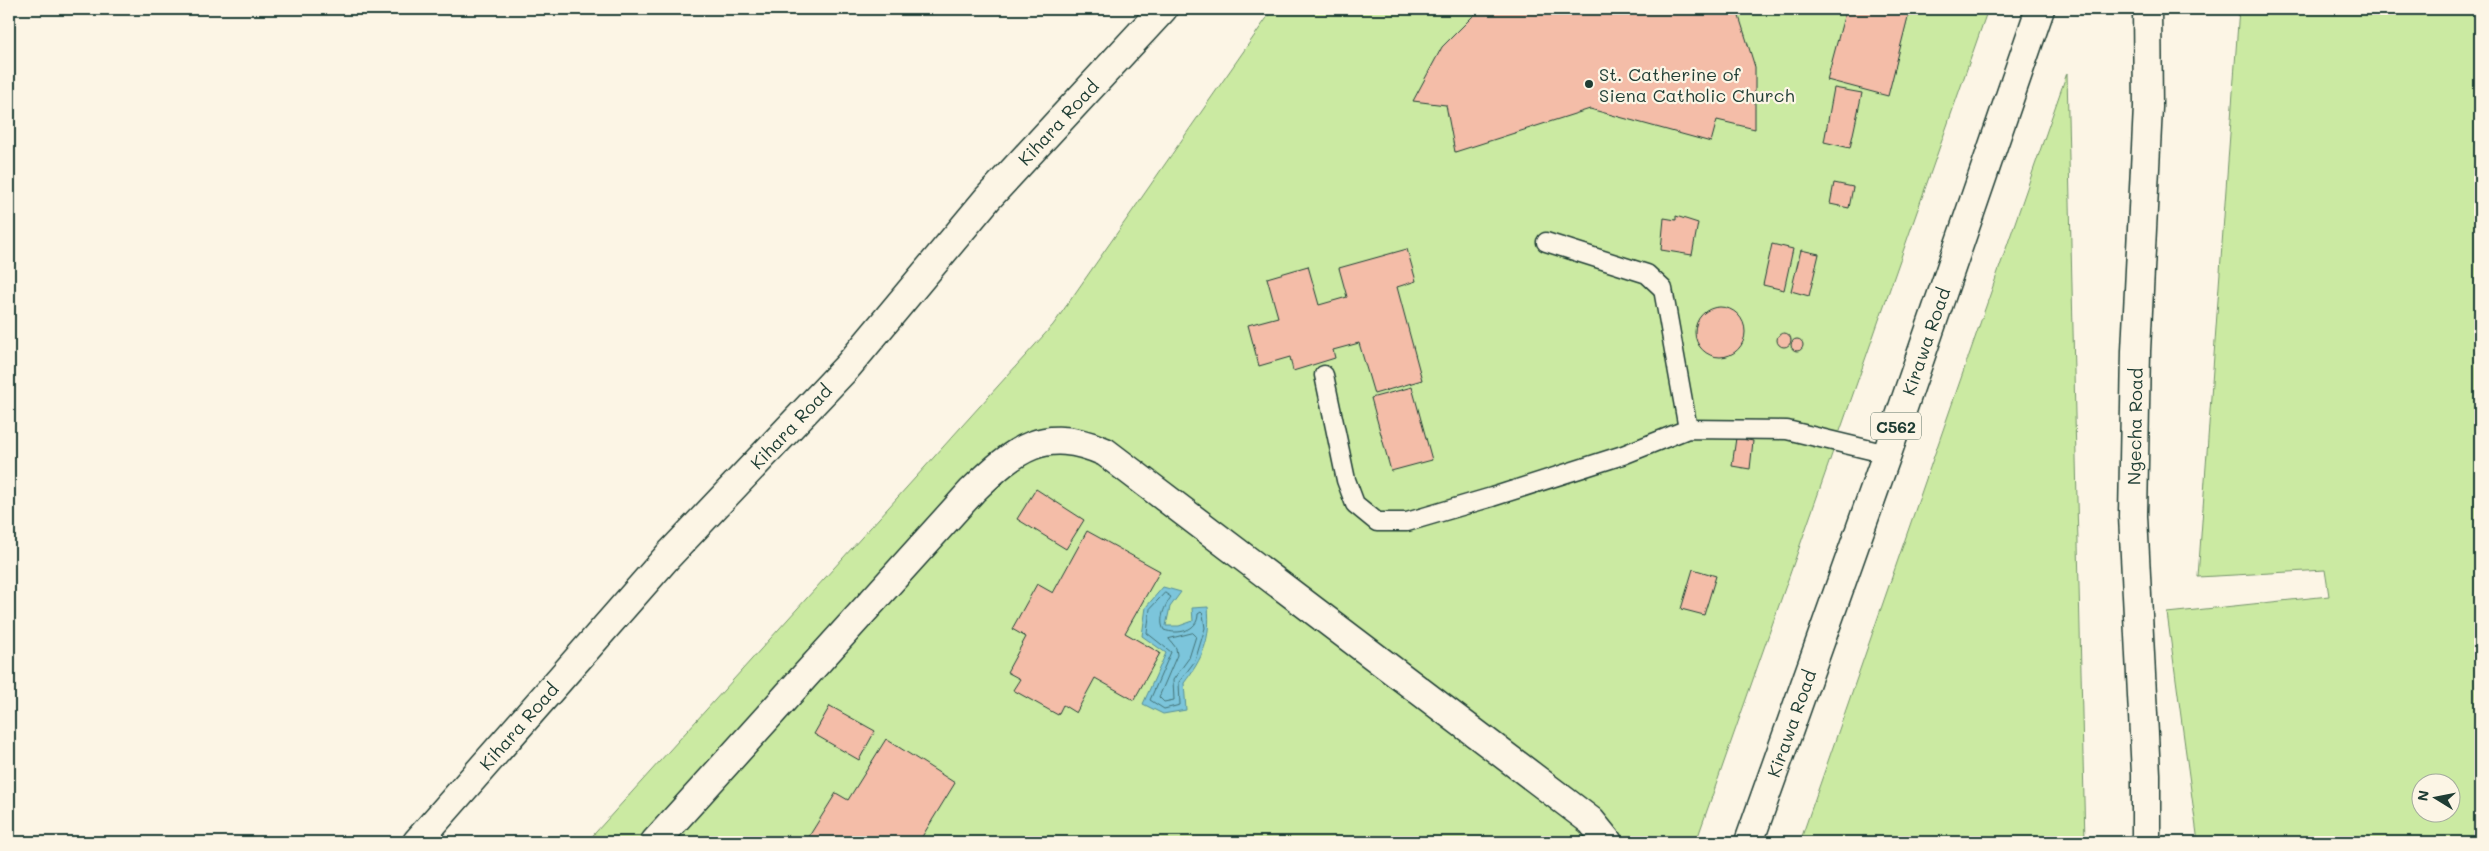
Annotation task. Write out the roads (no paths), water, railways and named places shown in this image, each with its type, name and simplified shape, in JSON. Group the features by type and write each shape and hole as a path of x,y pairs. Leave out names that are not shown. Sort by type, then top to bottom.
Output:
{"street":[{"name":"Kihara Road","path":"417,842 668,556 848,366 988,198 1162,9"},
{"name":"Kirawa Road","path":"1749,842 1887,454 2040,9"},
{"name":"Ngecha Road","path":"2146,842 2146,774 2133,516 2136,351 2148,108 2147,9"},
{"path":"655,842 972,491 994,470 1026,447 1044,441 1065,440 1087,444 1105,452 1591,821 1608,842"}],"lane":[{"path":"1546,242 1647,274 1663,289 1688,428"},
{"path":"1324,375 1346,480 1355,504 1377,522 1407,522 1483,500 1622,455 1688,428 1787,430 1887,454"}],"water":[{"path":"1163,587 1181,592 1170,607 1166,626 1179,626 1193,621 1192,608 1208,607 1209,618 1207,639 1201,656 1184,683 1186,710 1163,714 1143,704 1166,653 1142,636 1146,607"}],"place":[{"name":"St. Catherine of Siena Catholic Church","path":"1589,84"}]}
